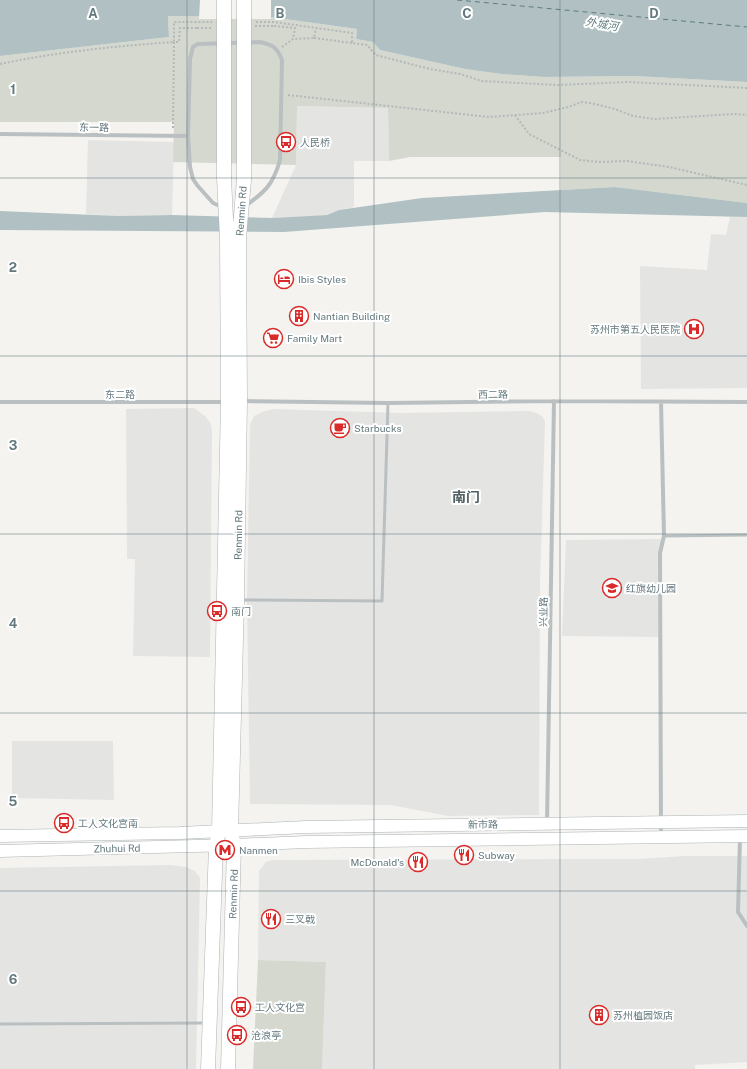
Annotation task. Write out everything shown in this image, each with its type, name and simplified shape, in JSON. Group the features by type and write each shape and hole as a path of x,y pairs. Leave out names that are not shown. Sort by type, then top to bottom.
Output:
{"main road":[{"name":"Renmin Rd","path":"208,1069 216,846 225,831 237,600 233,238 226,209 224,178 224,0"},
{"name":"Renmin Rd","path":"233,238 241,209 244,180 248,24 244,0"},
{"name":"Renmin Rd","path":"228,1069 234,845 225,831 234,402"},
{"name":"新市路","path":"225,831 314,827 747,821"},
{"name":"Zhuhui Rd","path":"0,836 225,831"},
{"name":"新市路","path":"234,845 306,842 743,836"},
{"name":"Zhuhui Rd","path":"0,851 234,845"}],"street":[{"path":"226,209 213,203 193,180 190,167 188,136 190,59 193,47 198,44 260,42 270,44 278,50 282,60 280,160 276,175 270,186 241,209"},
{"name":"东一路","path":"0,134 188,136"},
{"name":"兴业路","path":"547,823 554,401"},
{"name":"东二路","path":"0,402 234,402"},
{"name":"西二路","path":"234,402 747,402"},
{"path":"661,402 664,536 660,553 661,837"},
{"path":"743,836 738,912 747,926"}],"lane":[{"path":"237,600 382,601 388,403"},
{"path":"664,536 747,535"},
{"path":"0,1024 209,1022"}],"path":[{"path":"173,136 174,22 213,22"},
{"path":"248,24 274,22 352,33 352,43"},
{"path":"248,24 295,28 293,39"},
{"path":"0,64 44,55 133,45 180,42 180,28 197,28"},
{"path":"314,38 316,28"},
{"path":"278,50 293,39 314,38 367,45 376,55 460,74 482,82 557,85 628,82 747,88"},
{"path":"281,94 468,116 489,117 542,113 582,102 616,109 633,116 654,119 747,114"},
{"path":"515,115 529,134 580,160 599,162 627,161 669,167 747,185"}],"shaded area":[{"path":"168,16 270,17 357,29 356,39 373,42 380,50 465,69 501,74 544,77 634,76 747,82 747,203 615,187 561,190 561,157 410,157 389,161 388,108 297,106 296,165 173,162 174,122 0,122 0,56 169,37"},
{"path":"297,106 388,108 389,161 354,161 354,207 339,210 327,215 272,218 296,165"},
{"path":"88,140 174,142 172,215 119,216 86,214"},
{"name":"苏州市第五人民医院","path":"713,215 747,217 747,388 641,389 640,266 707,270 711,234 726,235 730,217"},
{"path":"194,408 205,416 210,422 212,429 210,657 133,656 135,559 127,559 126,409"},
{"path":"273,409 401,413 529,411 537,413 543,417 545,422 540,582 539,815 448,816 391,805 250,804 247,598 250,425 254,416"},
{"name":"红旗幼儿园","path":"661,539 659,637 562,636 566,540"},
{"path":"12,741 113,741 114,800 12,798"},
{"path":"684,856 747,856 747,1062 695,1065 695,1069 322,1069 326,962 258,960 259,871 266,862 272,860 640,859"},
{"path":"170,865 186,867 195,871 200,878 196,1069 0,1069 0,868"},
{"path":"258,960 326,962 322,1069 253,1069"}],"water":[{"name":"外城河","path":"0,0 747,0 747,82 634,76 544,77 501,74 465,69 380,50 373,42 356,39 357,29 270,17 168,16 169,37 0,56"},
{"path":"615,187 747,203 747,217 545,212 284,232 0,230 0,211 119,216 172,215 272,218 327,215 339,210 422,198"}],"pier":[{"path":"200,0 271,0 271,19 199,19"}],"ferry route":[{"path":"457,0 747,27"}],"place":[{"name":"人民桥","path":"286,142"},
{"name":"Ibis Styles","path":"284,279"},
{"name":"Nantian Building","path":"299,316"},
{"name":"苏州市第五人民医院","path":"694,329"},
{"name":"Family Mart","path":"273,338"},
{"name":"Starbucks","path":"340,428"},
{"name":"红旗幼儿园","path":"612,588"},
{"name":"南门","path":"217,611"},
{"name":"工人文化宫南","path":"64,823"},
{"name":"Nanmen","path":"225,850"},
{"name":"Subway","path":"464,855"},
{"name":"McDonald's","path":"418,862"},
{"name":"三叉戟","path":"271,919"},
{"name":"工人文化宫","path":"241,1007"},
{"name":"苏州植园饭店","path":"599,1015"},
{"name":"沧浪亭","path":"237,1035"}],"district":[{"name":"南门","path":"466,497"}]}
